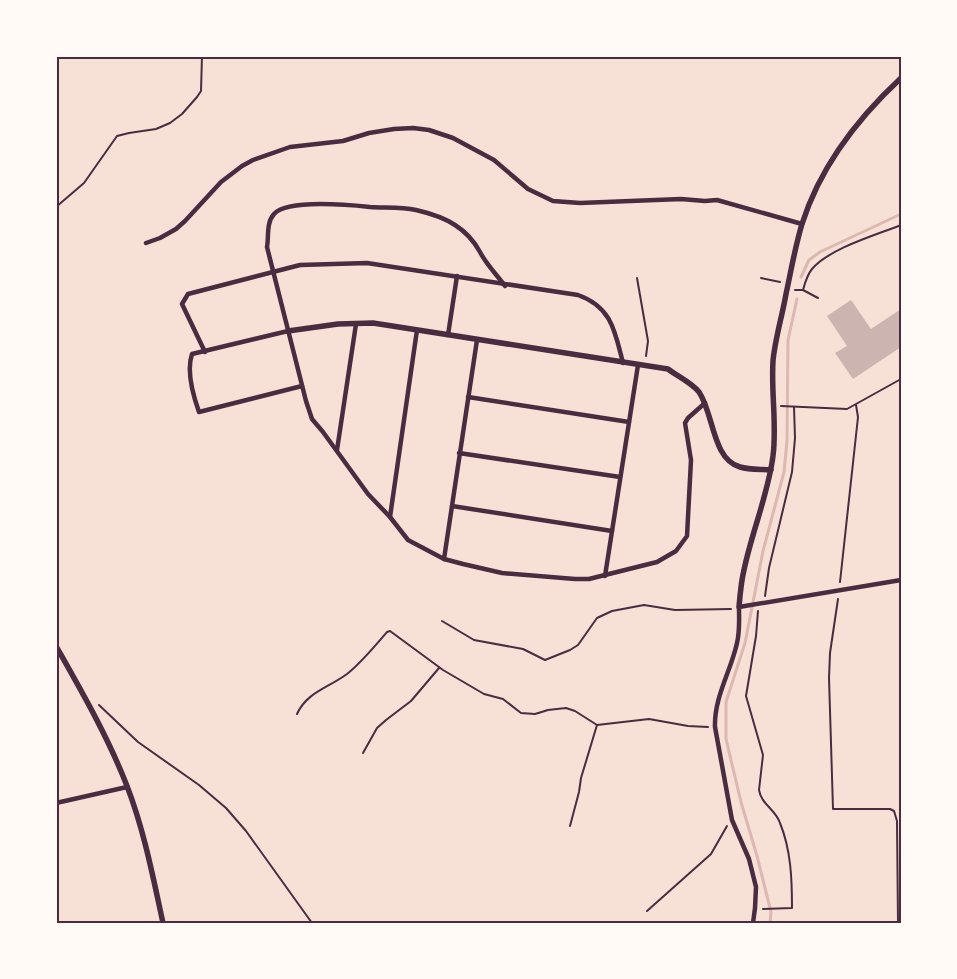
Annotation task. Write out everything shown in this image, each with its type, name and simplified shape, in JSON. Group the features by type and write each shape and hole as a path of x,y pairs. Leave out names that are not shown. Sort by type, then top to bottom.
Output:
{"street":[{"path":"753,923 756,887 749,859 732,820 715,727 716,708 737,644 743,571 771,470 775,432 772,386 773,361 802,224 818,184 831,161 854,129 877,100 901,78"},
{"path":"146,243 176,229 186,221 221,182 253,160 290,147 343,141 382,130 403,128 435,132 461,142 494,160 528,189 552,201 580,204 681,199 717,200 802,224"},
{"path":"506,286 479,252 476,244 460,228 433,214 394,207 334,203 306,205 278,211 273,215 268,224 269,238 267,247 312,419 368,494 390,517 408,540 444,559 502,573 542,577 582,579 605,576 657,562 676,551 687,536 691,460 685,423 705,403"},
{"path":"205,352 182,304 188,294 300,265 366,263 457,276 506,286 578,295 593,302 603,311 613,325 623,362"},
{"path":"448,335 457,276"},
{"path":"302,386 199,412 195,400 189,363 192,354 288,331 338,324 373,323 660,367 668,369 698,391 705,403 718,445 727,459 741,467 771,470"},
{"path":"337,450 356,324"},
{"path":"390,517 417,330"},
{"path":"444,559 477,340"},
{"path":"605,576 629,422 641,365"},
{"path":"468,397 629,422"},
{"path":"459,453 620,477"},
{"path":"452,506 612,531"},
{"path":"739,608 901,580"},
{"path":"56,646 90,705 127,787 147,851 163,923"},
{"path":"56,803 127,787"}],"path":[{"path":"56,207 84,183 117,136 128,132 143,132 156,128 170,123 182,114 201,91 202,56"},
{"path":"803,290 808,274 813,267 830,254 901,225"},
{"path":"637,278 648,341 641,365"},
{"path":"761,278 803,290 818,298"},
{"path":"774,406 847,409 901,379"},
{"path":"856,405 858,418 830,653 833,810 890,809 894,811 897,821 898,923"},
{"path":"766,603 768,568 792,472 795,438 794,407"},
{"path":"755,909 792,908 792,875 780,821 760,796 763,755 746,696 756,636 758,604"},
{"path":"442,621 474,640 523,649 544,660 578,645 597,618 612,611 644,605 674,610 729,610 739,608"},
{"path":"296,714 308,698 348,674 390,631 439,668 484,694 503,699 521,713 535,714 566,708 575,711 597,725 650,719 688,726 715,727"},
{"path":"364,753 377,728 411,701 439,668"},
{"path":"90,705 98,704 138,742 200,785 226,808 252,838 312,923"},
{"path":"570,826 581,778 597,725"},
{"path":"647,911 707,858 732,820"}],"building":[{"path":"851,300 871,329 901,309 901,347 853,379 835,353 847,346 827,316"}],"waterway":[{"path":"801,277 809,260 820,252 901,214"},
{"path":"770,923 771,912 726,739 726,702 745,643 763,551 784,472 787,441 788,340 797,299"}]}
